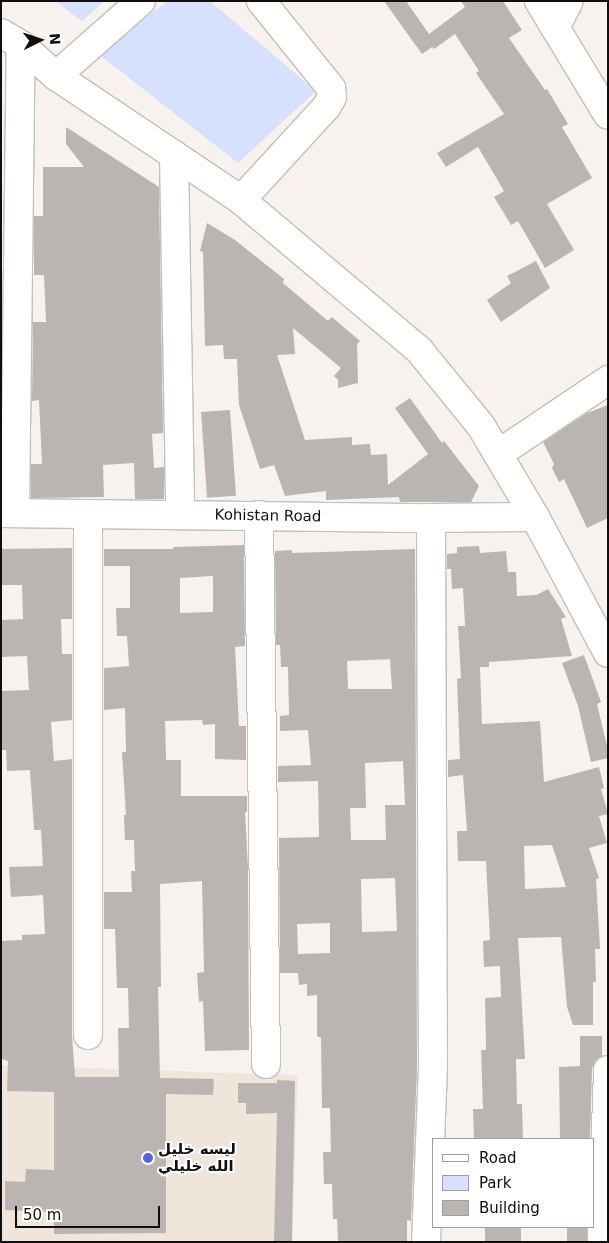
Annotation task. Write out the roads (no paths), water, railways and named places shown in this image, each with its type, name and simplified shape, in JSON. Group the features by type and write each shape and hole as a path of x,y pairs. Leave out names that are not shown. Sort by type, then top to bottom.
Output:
{"street":[{"path":"56,76 141,1"},
{"path":"241,200 327,106 332,97 331,88 261,1"},
{"path":"539,1 608,115"},
{"path":"555,28 569,1"},
{"path":"11,39 56,76 241,200 419,350 481,426 601,623 608,653"},
{"path":"8,513 11,39"},
{"path":"174,155 180,515"},
{"path":"498,454 608,380"},
{"name":"Kohistan Road","path":"8,513 431,518 535,517"},
{"path":"88,514 88,1034"},
{"path":"259,515 266,1064"},
{"path":"426,1242 433,1068 431,518"},
{"path":"602,1242 608,1070"}],"place":[{"name":"ليسه خليل الله خليلي","path":"148,1158"}]}
